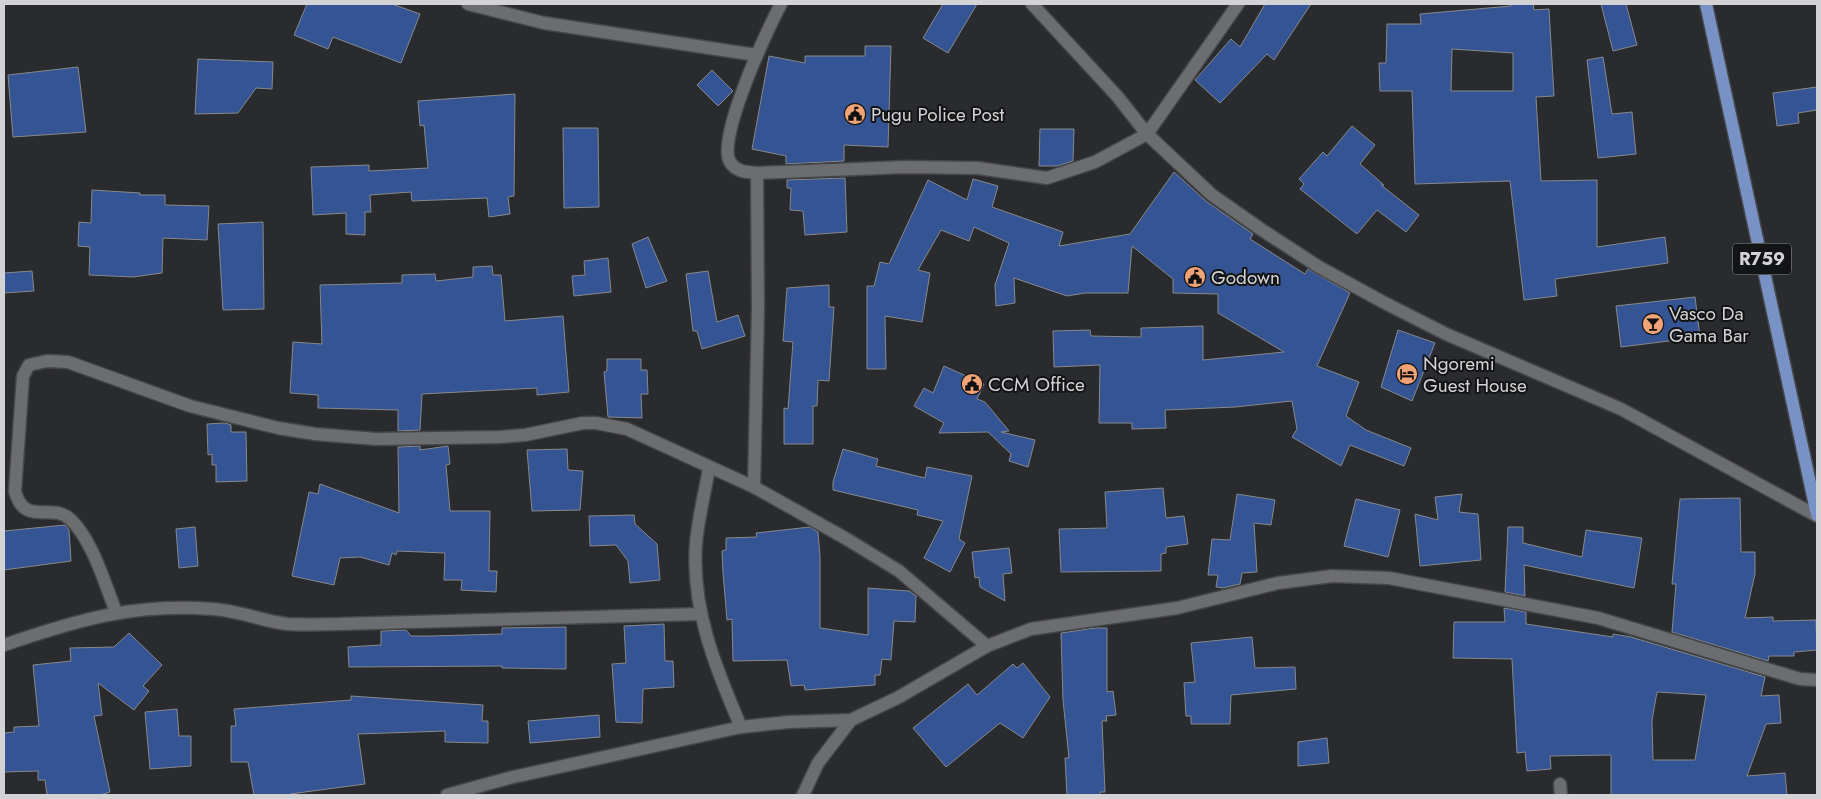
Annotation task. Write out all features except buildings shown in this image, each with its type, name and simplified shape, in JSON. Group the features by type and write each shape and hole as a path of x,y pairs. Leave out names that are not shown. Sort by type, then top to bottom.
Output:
{"main road":[{"name":"R759","path":"1706,4 1817,515"}],"street":[{"path":"468,4 544,23 756,56"},
{"path":"781,4 756,56 729,133 727,148 729,161 738,171 756,173 906,167 978,168 1047,178 1095,162 1147,134 1238,4"},
{"path":"1032,4 1111,89 1147,134 1212,195 1318,267 1446,334 1621,409 1817,515"},
{"path":"754,487 758,308 756,173"},
{"path":"116,612 96,562 83,536 70,519 58,514 24,510 18,503 15,491 23,376 29,365 47,361 68,362 190,406 278,428 315,434 376,439 499,437 525,435 583,423 596,423 627,429 754,487 845,538 899,571 987,646"},
{"path":"709,468 696,544 696,588 718,674 741,727"},
{"path":"448,795 508,778 741,727 789,722 851,720 899,697 987,646 1031,629 1177,608 1278,583 1332,576 1390,578 1598,618 1800,679 1817,680"},
{"path":"4,644 79,620 116,612 178,607 215,609 287,624 702,614"},
{"path":"803,795 818,763 851,720"}],"place":[{"name":"Pugu Police Post","path":"855,114"},
{"name":"Godown","path":"1195,277"},
{"name":"Vasco Da Gama Bar","path":"1653,324"},
{"name":"Ngoremi Guest House","path":"1407,374"},
{"name":"CCM Office","path":"972,384"}]}
